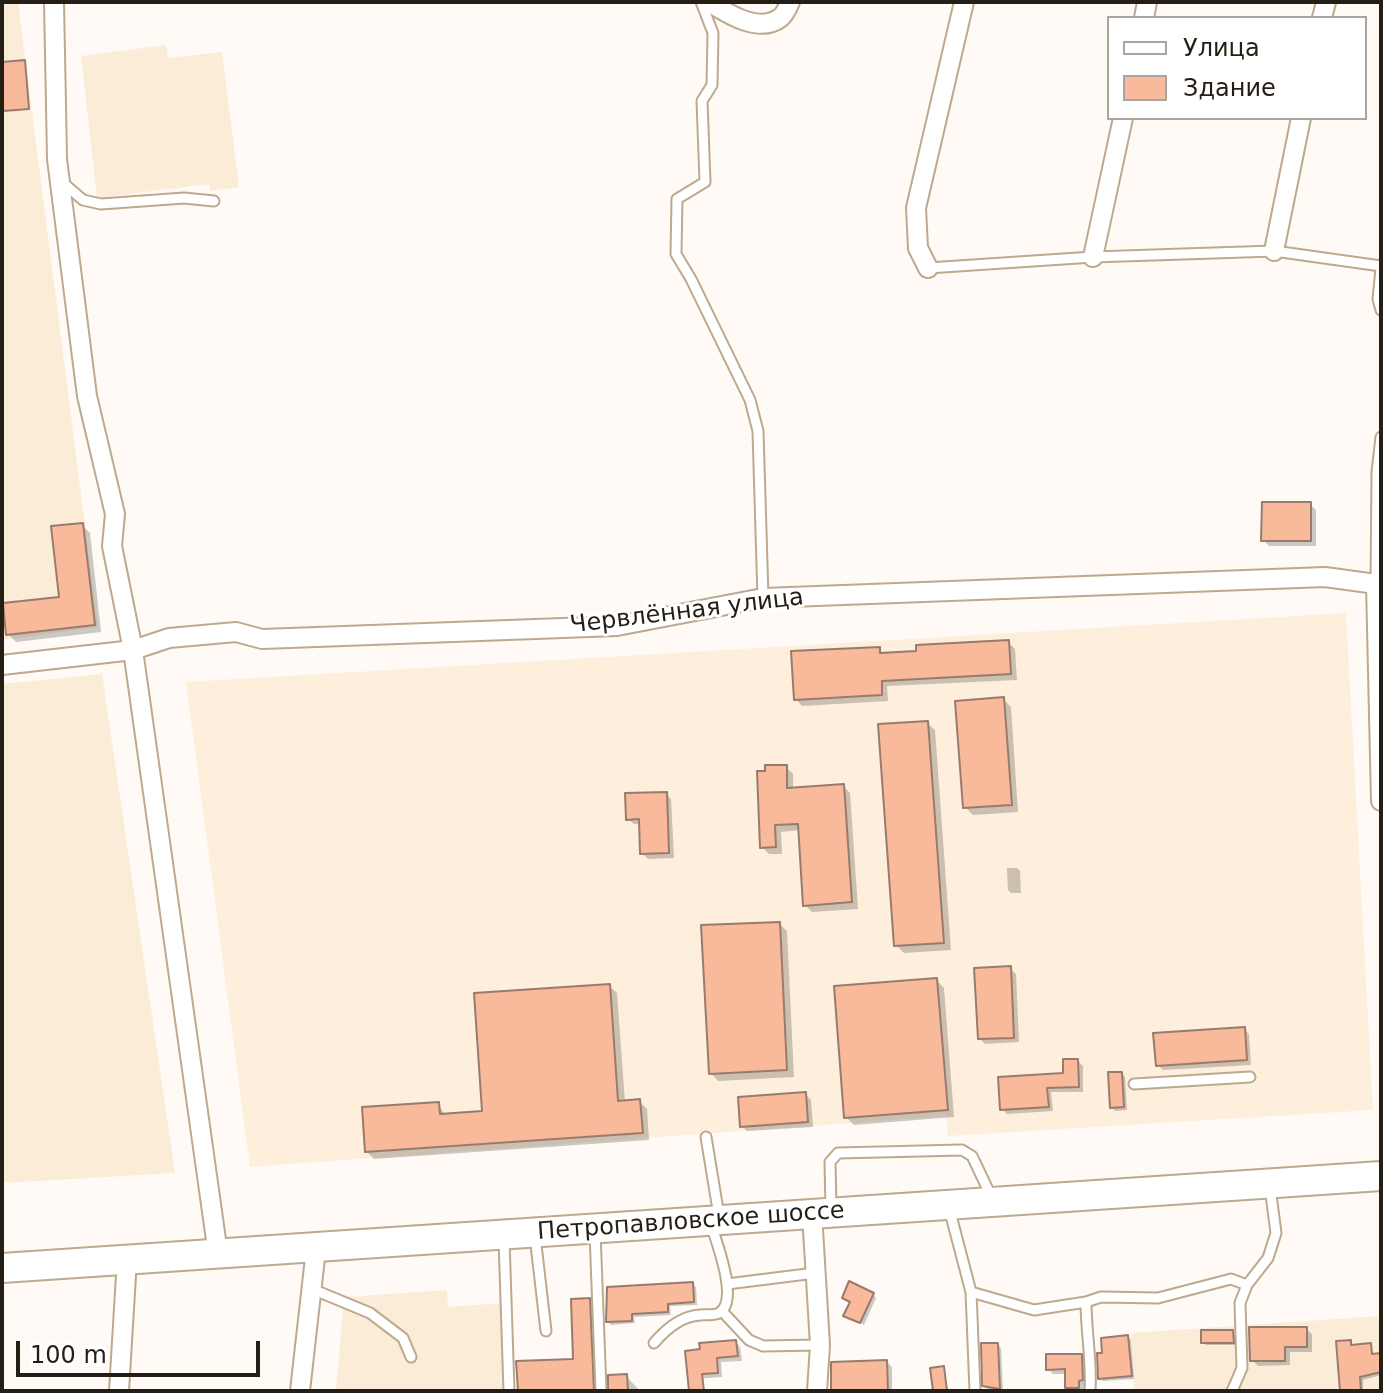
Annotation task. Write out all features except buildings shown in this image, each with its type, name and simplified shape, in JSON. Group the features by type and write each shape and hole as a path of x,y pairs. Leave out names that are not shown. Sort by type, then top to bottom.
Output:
{"main road":[{"name":"Петропавловское шоссе","path":"2,1268 1381,1176"}],"street":[{"path":"54,2 59,179 87,396 115,514 112,546 133,650 218,1254"},
{"path":"709,2 739,20 765,23 781,18 790,2"},
{"path":"928,268 918,248 916,208 964,2"},
{"path":"1093,257 1123,120"},
{"path":"1274,251 1301,120"},
{"name":"Червлённая улица","path":"2,665 133,650 169,638 236,632 262,639 617,626 763,598 1325,577 1376,584"},
{"path":"1376,584 1381,801"},
{"path":"817,1391 820,1345 816,1273 821,1212"},
{"path":"300,1391 316,1249"},
{"path":"119,1391 127,1259"}],"lane":[{"path":"701,2 713,33 712,85 702,101 705,182 677,199 676,254 750,400 758,431 763,598"},
{"path":"59,179 83,200 101,204 184,198 214,201"},
{"path":"928,268 1093,257 1274,251 1381,268 1378,299 1381,310"},
{"path":"1376,584 1377,472 1381,437"},
{"path":"1134,1084 1250,1077"},
{"path":"654,1343 668,1326 696,1315 716,1315 726,1303 727,1284 714,1220 706,1137"},
{"path":"821,1212 830,1162 838,1153 968,1152 994,1202"},
{"path":"1232,1391 1242,1368 1240,1303 1247,1285 1268,1258 1276,1233 1269,1184"},
{"path":"948,1205 971,1292 975,1391"},
{"path":"595,1229 601,1391"},
{"path":"535,1233 546,1331"},
{"path":"504,1235 509,1391"},
{"path":"727,1284 816,1273"},
{"path":"971,1292 1034,1310 1101,1297 1158,1298 1231,1279 1247,1285"},
{"path":"312,1289 370,1313 403,1338 411,1357"},
{"path":"1086,1302 1086,1333 1092,1362 1090,1391"},
{"path":"722,1311 755,1344 820,1345"}],"shaded area":[{"path":"2,2 18,2 98,627 2,640"},
{"path":"166,45 168,58 222,52 239,187 210,191 209,184 97,198 81,56"},
{"path":"1346,613 1373,1110 948,1136 946,1116 250,1167 186,682"},
{"path":"102,674 175,1173 2,1183 2,684"},
{"path":"447,1290 448,1307 503,1303 502,1391 336,1391 344,1297"},
{"path":"1381,1316 1381,1391 1134,1391 1131,1333"}]}
